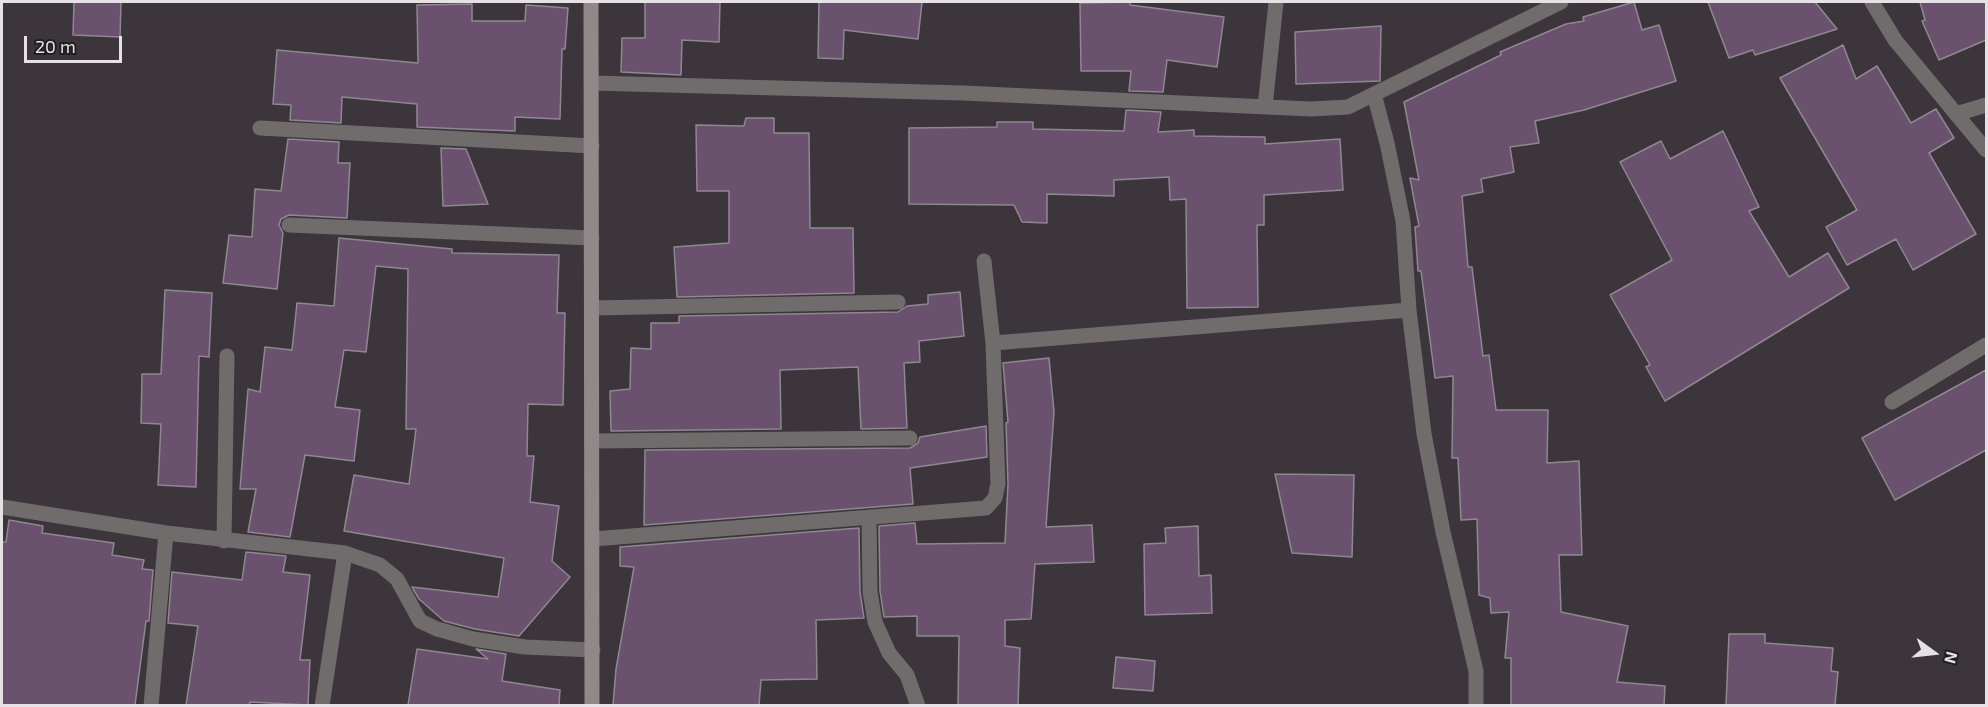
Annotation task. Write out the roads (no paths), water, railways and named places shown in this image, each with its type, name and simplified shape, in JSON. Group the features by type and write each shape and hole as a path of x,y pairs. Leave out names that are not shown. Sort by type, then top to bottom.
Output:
{"street":[{"path":"591,2 592,705"},
{"path":"1265,107 1276,2"},
{"path":"592,83 951,93 1311,110 1348,107 1561,2"},
{"path":"1872,2 1895,40 1986,150"},
{"path":"1374,94 1403,221 1409,310 1424,434 1443,532 1476,671 1476,705"},
{"path":"1956,114 1986,105"},
{"path":"260,128 592,146"},
{"path":"289,225 592,238"},
{"path":"593,539 986,508 995,498 998,484 993,343 984,261"},
{"path":"592,308 898,302"},
{"path":"993,343 1409,310"},
{"path":"1892,402 1986,345"},
{"path":"224,541 227,356"},
{"path":"592,441 909,438"},
{"path":"2,507 224,541 345,554 380,566 397,579 420,621 437,629 473,639 525,647 593,650"},
{"path":"869,517 870,592 875,622 890,653 907,675 918,705"},
{"path":"151,705 166,533"},
{"path":"322,705 345,554"}]}
